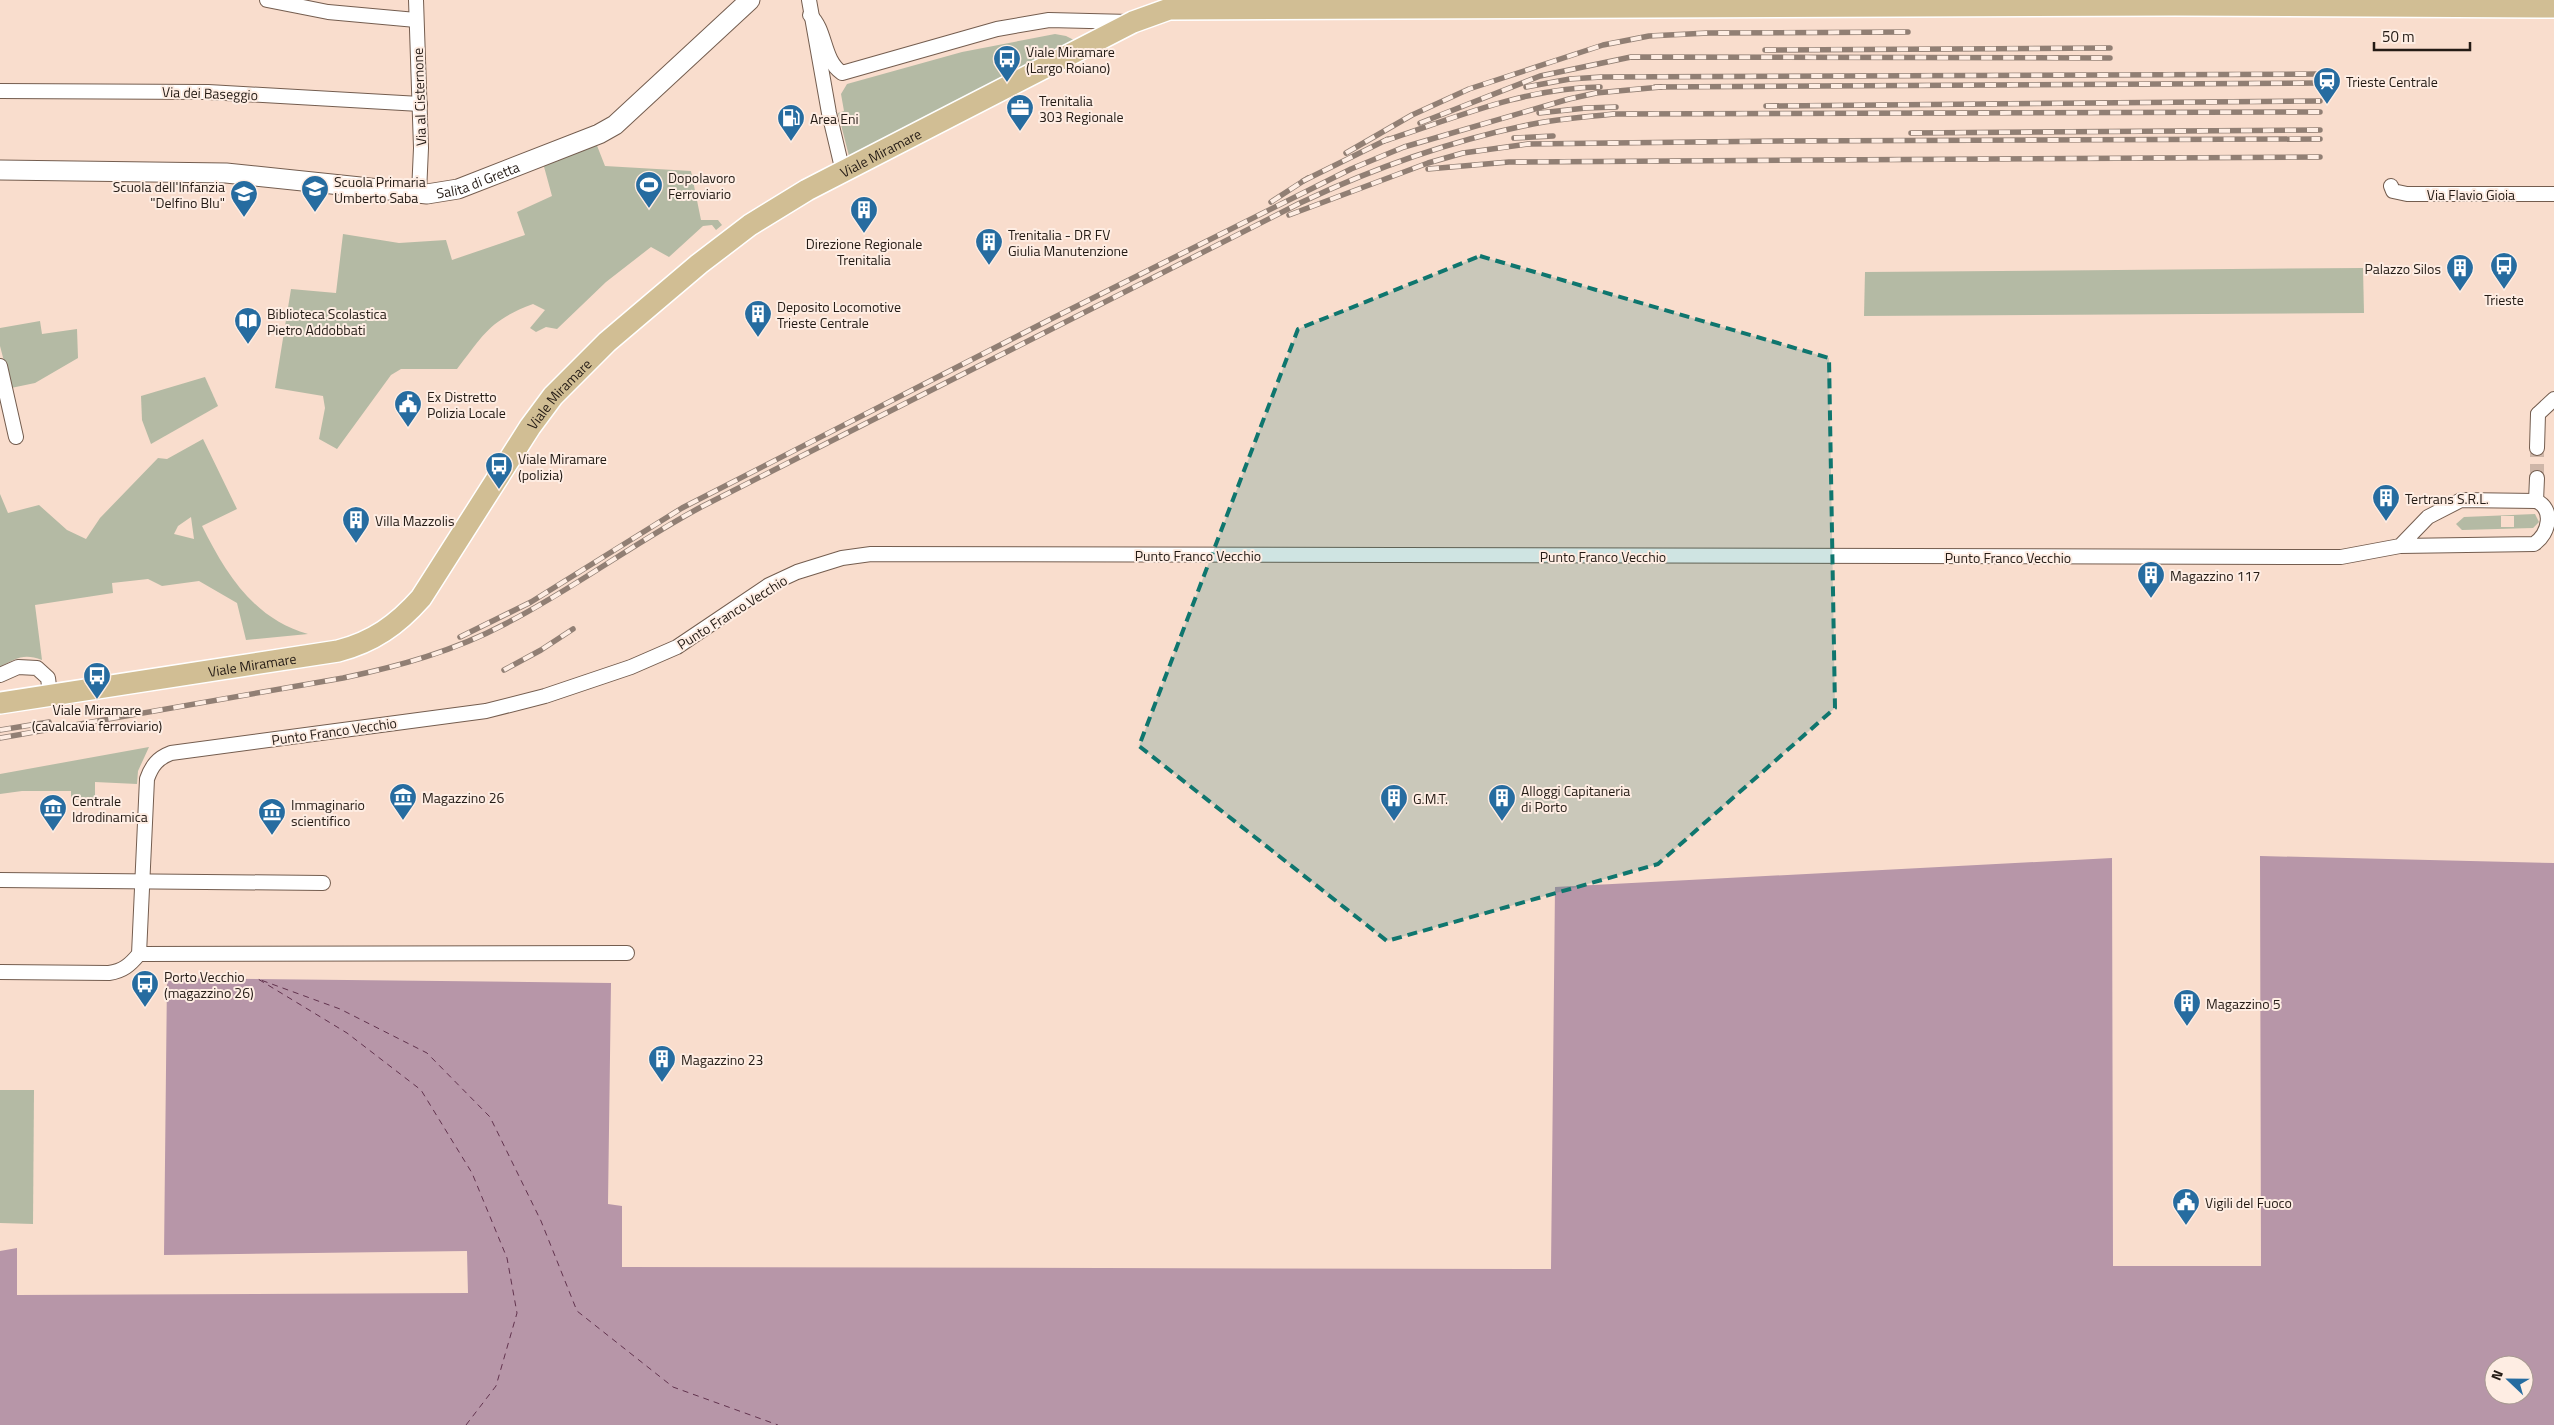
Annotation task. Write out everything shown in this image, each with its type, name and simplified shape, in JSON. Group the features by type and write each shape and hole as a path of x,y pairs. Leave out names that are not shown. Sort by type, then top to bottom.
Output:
{"main road":[{"name":"Salita di Gretta","path":"0,170 241,174 419,193 458,189 599,134 615,124 750,0"},
{"name":"Viale Miramare","path":"0,702 338,651 367,642 390,629 421,598 530,427 576,370 643,310 728,241 768,213 843,172 1168,5 2291,3 2552,6"}],"street":[{"path":"267,0 328,12 416,20"},
{"name":"Via al Cisternone","path":"416,0 421,148 419,193"},
{"path":"809,0 810,15 843,172"},
{"name":"Viale Miramare","path":"810,15 818,23 829,58 842,73 997,29 1040,21 1084,19 1133,22"},
{"name":"Via dei Baseggio","path":"0,91 208,92 420,104"},
{"name":"Via Flavio Gioia","path":"2391,186 2393,191 2407,194 2554,194"},
{"path":"0,366 16,437"},
{"path":"2538,448 2538,414 2554,399"},
{"path":"2538,414 2554,414"},
{"path":"2536,501 2537,478"},
{"path":"2400,546 2428,517 2460,500 2536,501 2546,506 2552,512"},
{"name":"Punto Franco Vecchio","path":"139,954 144,881 147,779 152,767 164,756 191,750 486,711 545,696 631,667 677,647 769,585 812,566 842,558 871,554 2341,557 2400,546 2534,544 2545,536 2550,526 2552,512"},
{"path":"0,675 18,667 37,668 48,678 50,694"},
{"path":"0,880 323,882"},
{"path":"0,972 109,973 125,968 139,954 627,954"}],"highlighted area":[{"path":"1480,256 1829,358 1835,708 1658,864 1387,941 1139,746 1298,329"}],"green space":[{"path":"1055,34 1066,36 1076,41 849,156 838,113 844,111 841,94 847,84 962,52"},
{"path":"596,143 605,166 691,171 701,220 718,220 722,225 716,230 712,225 703,226 669,257 651,247 606,282 557,329 546,327 536,332 530,328 545,310 533,304 497,322 482,337 457,369 401,369 391,375 337,449 319,439 325,408 323,396 275,388 291,289 336,293 343,234 399,243 446,240 452,260 525,235 517,212 552,196 543,163"},
{"path":"2363,268 2364,313 1864,316 1865,272"},
{"path":"40,321 42,334 77,329 78,358 35,383 11,388 0,346 0,328"},
{"path":"205,377 218,406 151,444 142,420 141,396"},
{"path":"203,439 237,509 202,526 211,544 232,577 257,606 272,618 308,634 246,640 237,603 199,581 162,586 148,579 112,583 113,593 35,605 42,660 25,657 0,667 0,494 8,513 39,505 67,530 86,539 100,518 158,458 167,459","holes":["191,517 194,539 174,534 178,526"]},
{"path":"2535,514 2539,522 2533,528 2462,530 2456,524 2464,517","holes":["2501,516 2514,516 2514,527 2501,527"]},
{"path":"149,747 138,771 137,784 95,782 95,799 71,800 71,791 22,791 0,794 0,774"},
{"path":"0,1090 34,1090 33,1224 0,1223"}],"shaded area":[{"path":"2260,856 2554,863 2554,1425 0,1425 0,1251 17,1248 17,1295 468,1293 467,1251 164,1255 167,978 611,983 608,1204 622,1206 622,1267 1551,1269 1555,887 2112,858 2113,1266 2261,1266"}],"ferry route":[{"path":"466,1425 496,1386 517,1313 507,1258 472,1173 421,1090 347,1033 258,979 340,1009 427,1053 490,1117 541,1221 577,1311 673,1387 778,1425"}],"tunnel":[{"path":"2537,448 2537,478"}],"railway":[{"path":"1346,153 1412,115 1469,89 1603,45 1649,36 1708,33 1908,32"},
{"path":"1765,50 2110,48"},
{"path":"1420,123 1540,76 1631,57 2110,58"},
{"path":"1526,87 1570,79 1601,77 2320,74"},
{"path":"1655,87 2320,83"},
{"path":"1384,141 1517,98 1572,89 1600,87"},
{"path":"460,637 531,602 682,508 1049,320 1351,169 1404,147 1569,99 1596,93 1661,87"},
{"path":"1766,106 2320,101"},
{"path":"1539,113 1616,107"},
{"path":"0,738 343,678 426,657 486,634 530,610 701,507 1300,203 1356,178 1414,156 1473,138 1543,122 1613,114 2320,112"},
{"path":"1911,133 2320,130"},
{"path":"1514,138 1553,136"},
{"path":"1303,181 1388,139"},
{"path":"1289,215 1428,163 1463,153 1528,144 2320,139"},
{"path":"1428,169 1509,162 2320,157"},
{"path":"1271,202 1308,178"},
{"path":"504,670 541,650 573,629"},
{"path":"0,730 49,722"}],"place":[{"name":"Viale Miramare (Largo Roiano)","path":"1007,83"},
{"name":"Trieste Centrale","path":"2327,105"},
{"name":"Trenitalia 303 Regionale","path":"1020,132"},
{"name":"Area Eni","path":"791,142"},
{"name":"Dopolavoro Ferroviario","path":"649,209"},
{"name":"Scuola Primaria Umberto Saba","path":"315,213"},
{"name":"Scuola dell'Infanzia \"Delfino Blu\"","path":"244,218"},
{"name":"Direzione Regionale Trenitalia","path":"864,234"},
{"name":"Trenitalia - DR FV Giulia Manutenzione","path":"989,266"},
{"name":"Trieste","path":"2504,290"},
{"name":"Palazzo Silos","path":"2460,292"},
{"name":"Deposito Locomotive Trieste Centrale","path":"758,338"},
{"name":"Biblioteca Scolastica Pietro Addobbati","path":"248,345"},
{"name":"Ex Distretto Polizia Locale","path":"408,428"},
{"name":"Viale Miramare (polizia)","path":"499,490"},
{"name":"Tertrans S.R.L.","path":"2386,522"},
{"name":"Villa Mazzolis","path":"356,544"},
{"name":"Magazzino 117","path":"2151,599"},
{"name":"Viale Miramare (cavalcavia ferroviario)","path":"97,700"},
{"name":"Magazzino 26","path":"403,821"},
{"name":"G.M.T.","path":"1394,822"},
{"name":"Alloggi Capitaneria di Porto","path":"1502,822"},
{"name":"Centrale Idrodinamica","path":"53,832"},
{"name":"Immaginario scientifico","path":"272,836"},
{"name":"Porto Vecchio (magazzino 26)","path":"145,1008"},
{"name":"Magazzino 5","path":"2187,1027"},
{"name":"Magazzino 23","path":"662,1083"},
{"name":"Vigili del Fuoco","path":"2186,1226"}]}
